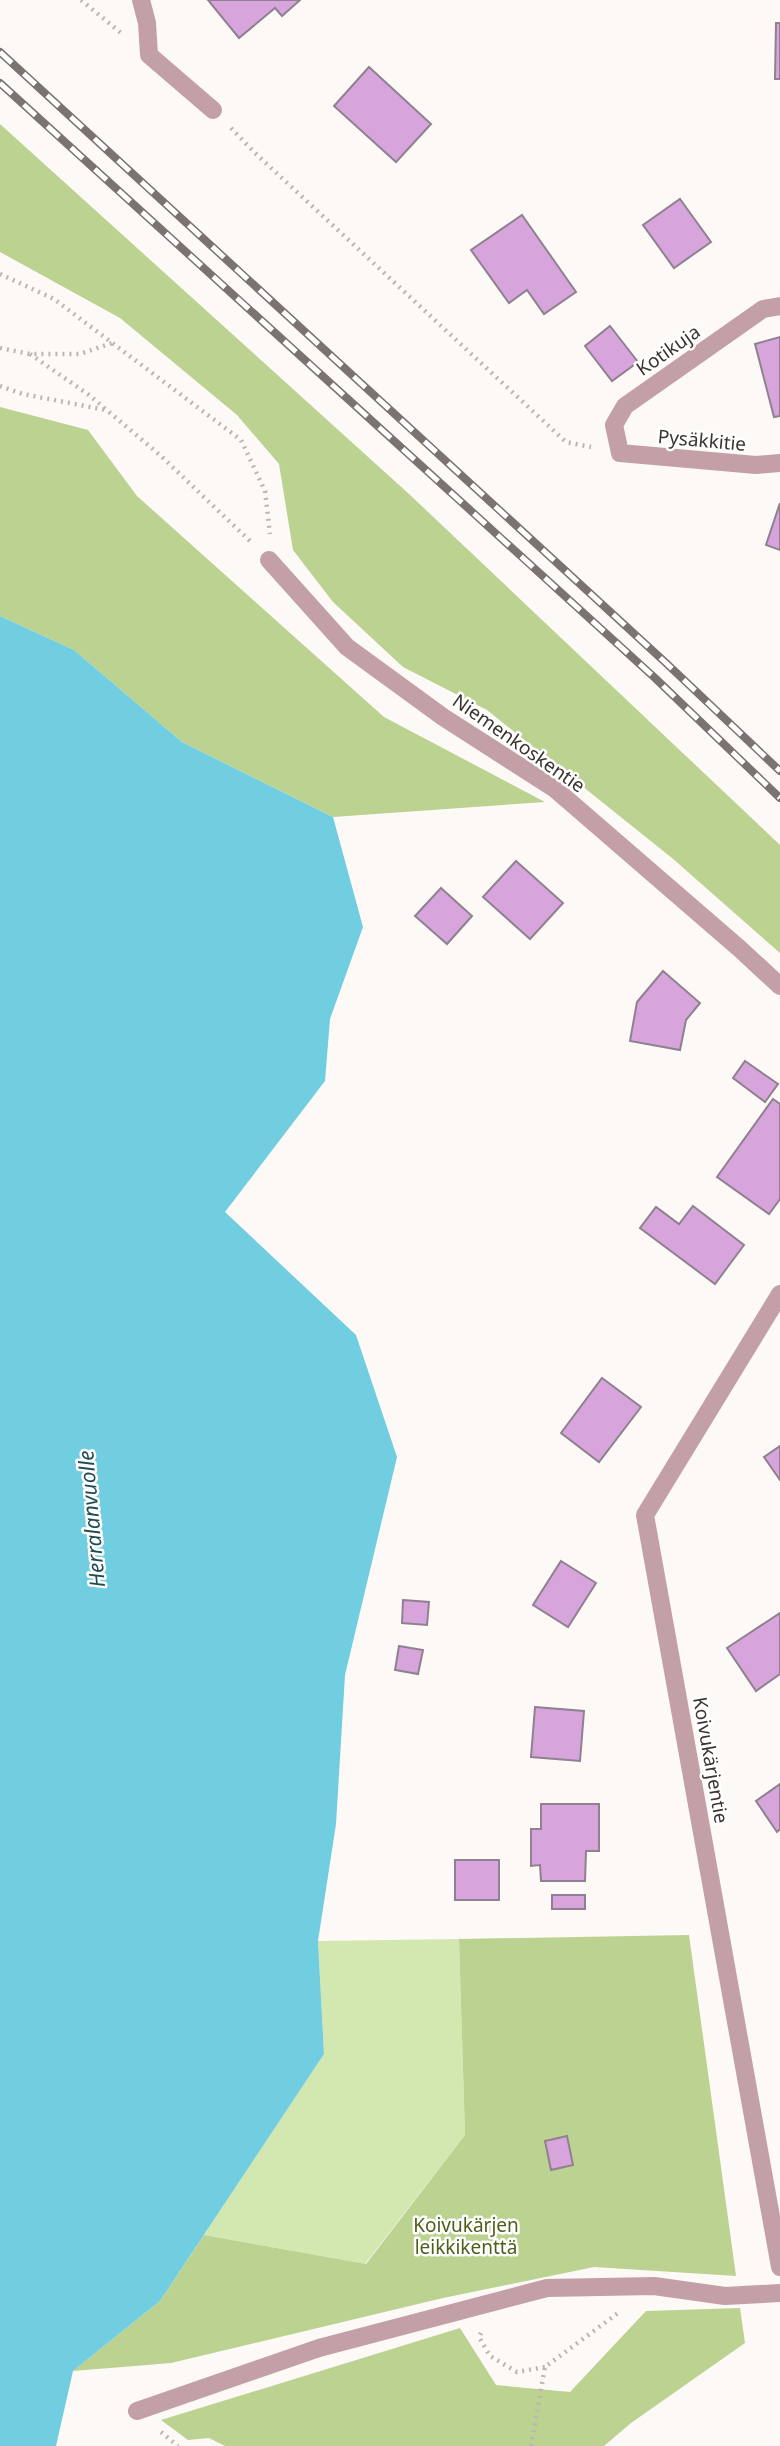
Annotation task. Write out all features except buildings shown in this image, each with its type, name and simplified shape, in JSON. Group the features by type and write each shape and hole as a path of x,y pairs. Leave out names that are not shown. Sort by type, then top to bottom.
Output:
{"street":[{"path":"141,0 147,23 149,55 214,110"},
{"name":"Kotikuja","path":"620,453 614,425 625,406 763,309 780,306"},
{"name":"Pysäkkitie","path":"620,453 756,465 780,463"},
{"name":"Niemenkoskentie","path":"269,560 346,647 443,716 555,789 780,986"},
{"name":"Koivukärjentie","path":"780,1294 645,1515 780,2267"},
{"path":"136,2411 319,2348 495,2304 547,2288 654,2286 725,2296 780,2293"}],"path":[{"path":"81,0 149,55"},
{"path":"214,110 255,153 566,442 620,453"},
{"path":"0,274 54,299 241,440 265,492 271,525 269,560"},
{"path":"0,348 30,354 80,354 113,342"},
{"path":"30,354 89,395 162,456 269,560"},
{"path":"0,386 23,394 107,410"},
{"path":"495,2304 478,2337 490,2356 517,2372 545,2367 654,2286"},
{"path":"531,2446 545,2367"}],"green space":[{"path":"0,124 409,494 780,845 780,953 672,858 487,710 403,667 333,602 293,550 279,464 237,415 120,318 0,252"},
{"path":"0,407 88,430 137,496 384,717 545,802 333,817 182,742 74,650 0,616"},
{"name":"Koivukärjen leikkikenttä","path":"689,1935 736,2276 594,2267 443,2298 171,2363 73,2371 160,2301 204,2235 366,2264 465,2135 459,1939"},
{"path":"459,1939 465,2135 365,2264 204,2235 324,2054 318,1941"},
{"path":"740,2308 745,2343 631,2423 604,2446 225,2446 209,2438 188,2440 161,2420 460,2328 496,2385 570,2392 646,2311"}],"water":[{"name":"Herralanvuolle","path":"0,616 74,650 182,742 333,817 363,927 330,1019 325,1081 225,1212 356,1335 397,1457 345,1675 336,1824 318,1941 324,2054 160,2301 73,2371 56,2446 0,2446"}],"railway":[{"path":"0,52 666,663 780,771"},
{"path":"0,83 655,678 780,798"}]}
